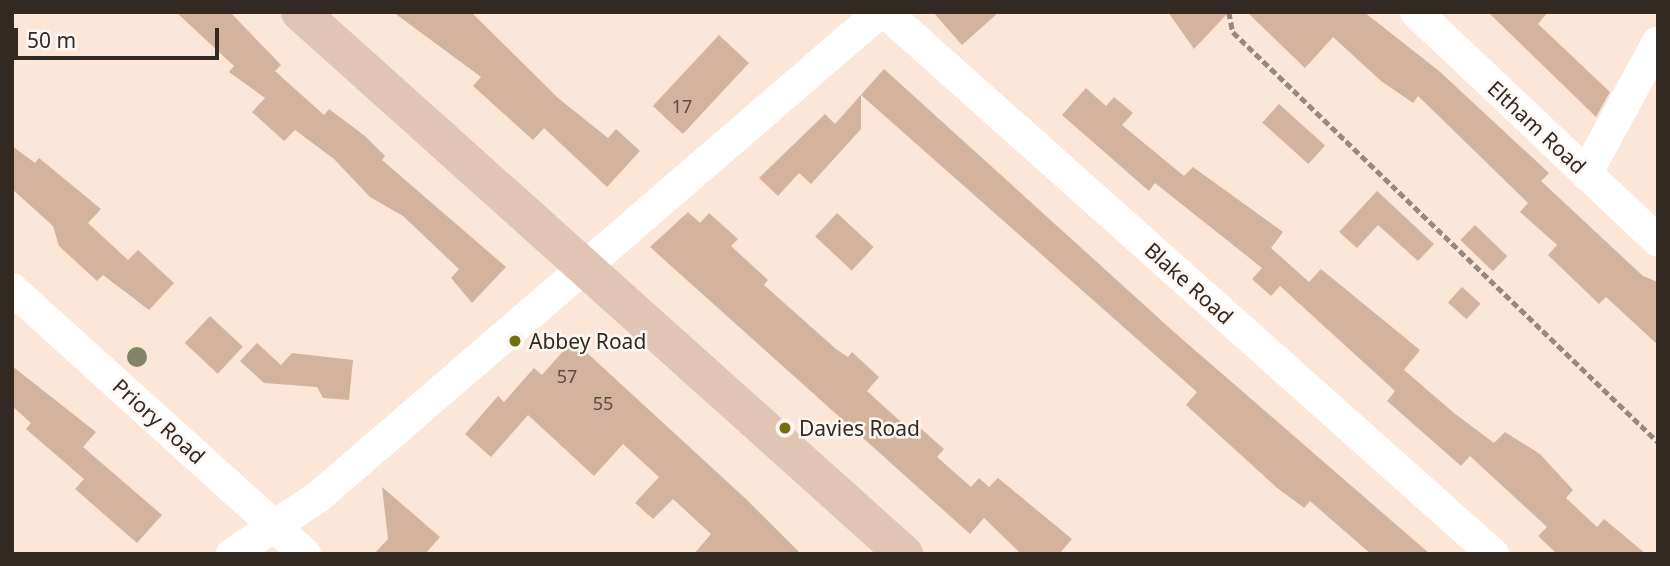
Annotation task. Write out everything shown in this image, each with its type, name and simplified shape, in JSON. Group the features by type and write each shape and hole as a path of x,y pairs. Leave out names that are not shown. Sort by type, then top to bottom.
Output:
{"street":[{"path":"300,12 904,554"},
{"path":"232,554 318,497 883,12"},
{"name":"Blake Road","path":"883,12 1493,554"},
{"name":"Eltham Road","path":"1416,12 1658,241"},
{"path":"1586,174 1658,42"},
{"name":"Priory Road","path":"12,289 305,554"}],"path":[{"path":"1229,12 1233,33 1658,442"}],"building":[{"path":"176,12 230,12 281,65 275,71 324,115 329,109 365,136 385,156 382,160 506,267 472,303 451,278 459,269 403,216 370,197 334,159 295,130 284,141 252,112 265,98 229,72 234,66"},
{"path":"393,12 471,12 558,98 608,138 616,129 640,151 607,187 544,128 533,140 473,86 481,77"},
{"path":"933,12 999,12 962,45"},
{"path":"1168,12 1229,12 1194,49"},
{"path":"1247,12 1364,12 1439,71 1549,173 1541,181 1643,276 1658,282 1658,345 1606,297 1599,304 1548,255 1557,245 1520,212 1528,203 1418,96 1413,103 1381,81 1333,37 1305,68"},
{"path":"1488,12 1548,12 1538,24 1610,92 1596,117"},
{"path":"719,35 749,63 683,134 653,106"},
{"path":"884,69 1174,332 1430,554 1371,554 1310,501 1304,508 1276,487 1186,405 1197,392 861,95 861,129 811,184 799,173 778,196 759,178 825,114 835,124"},
{"path":"1086,88 1106,106 1114,97 1133,113 1122,125 1184,176 1193,167 1283,232 1271,248 1309,282 1321,269 1420,350 1404,370 1494,443 1505,432 1540,454 1573,490 1566,498 1597,527 1604,519 1646,554 1557,554 1538,536 1547,527 1470,456 1461,466 1387,401 1395,391 1280,286 1271,296 1252,279 1262,268 1155,183 1149,191 1062,115"},
{"path":"1279,104 1325,145 1308,164 1262,123"},
{"path":"12,146 35,163 39,158 101,209 88,223 128,260 138,250 174,283 149,310 103,275 97,281 59,246 53,226 12,189"},
{"path":"1377,191 1434,244 1418,261 1378,225 1357,248 1339,232"},
{"path":"688,212 700,223 709,213 738,239 731,246 768,280 764,285 836,349 848,357 852,352 879,377 867,391 911,431 917,425 944,449 937,457 971,487 979,478 989,487 998,478 1072,539 1059,554 1021,554 984,518 970,534 650,247"},
{"path":"837,213 874,247 852,271 815,236"},
{"path":"1475,225 1507,256 1493,271 1460,240"},
{"path":"1462,287 1481,304 1467,319 1448,303"},
{"path":"210,316 243,347 218,374 185,343"},
{"path":"573,340 746,499 801,554 694,554 711,534 673,499 653,519 635,503 659,477 623,444 594,476 528,415 491,457 465,434 498,396 504,402 534,368 542,375"},
{"path":"257,343 281,365 292,353 353,360 349,400 323,398 317,387 264,383 240,361"},
{"path":"12,366 96,432 83,447 162,515 137,543 75,489 84,479 26,429 31,423 12,406"},
{"path":"382,487 440,537 425,554 374,554 388,539"}],"place":[{"name":"Abbey Road","path":"515,341"},
{"name":"Davies Road","path":"785,428"}]}
